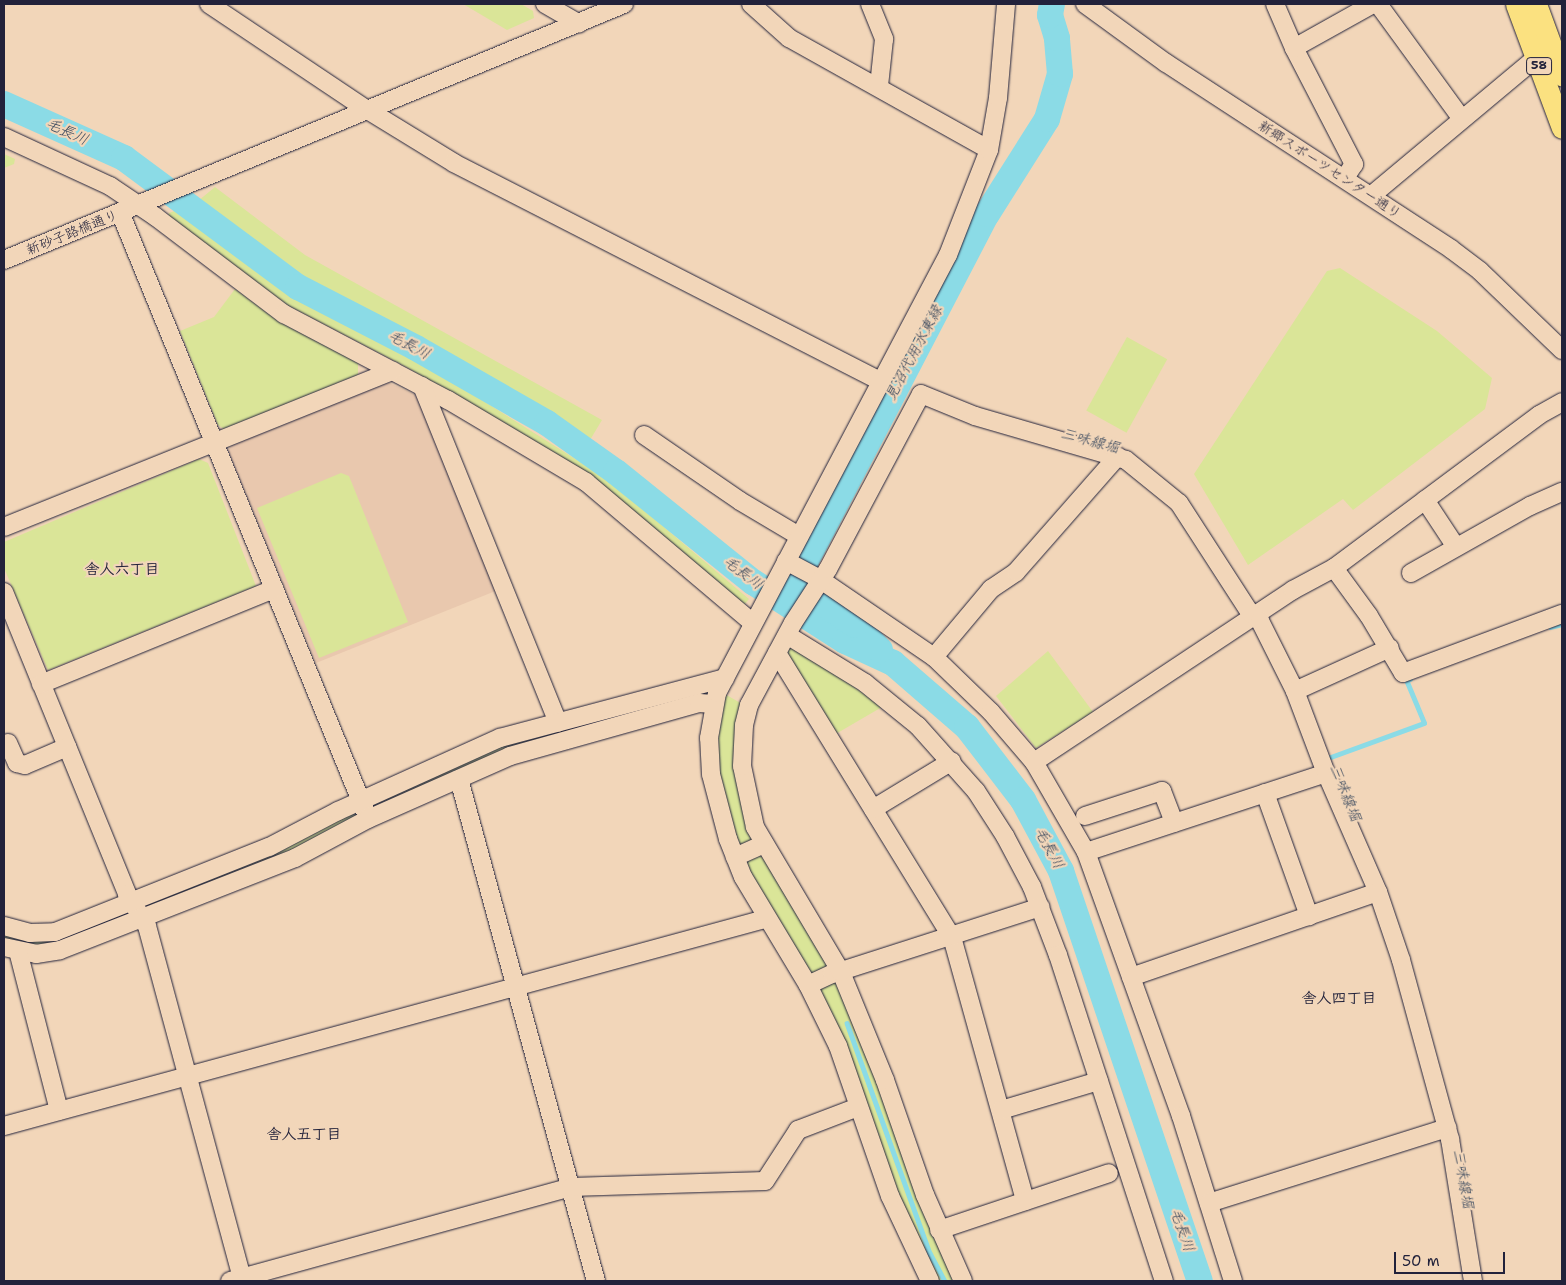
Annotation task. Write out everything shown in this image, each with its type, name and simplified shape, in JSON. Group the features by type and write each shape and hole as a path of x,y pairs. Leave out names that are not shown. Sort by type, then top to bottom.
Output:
{"main road":[{"name":"58","path":"1516,4 1562,128"},
{"name":"58","path":"1536,4 1562,75"}],"street":[{"path":"208,4 366,109 454,163 875,378"},
{"path":"545,4 579,24"},
{"name":"新砂子路橋通り","path":"4,260 194,183 366,109 432,86 624,4"},
{"path":"750,4 789,38 879,86 989,150"},
{"path":"870,4 884,39 879,86"},
{"path":"930,1281 890,1196 838,1046 808,985 765,919 735,857 711,774 709,738 714,704 725,678 775,580 789,563 799,536 875,378 948,255 989,150 998,98 1006,4"},
{"name":"新郷スポーツセンター通り","path":"1085,4 1166,63 1372,195 1480,271 1562,350"},
{"path":"1275,4 1294,48 1354,164 1345,178"},
{"path":"1294,48 1372,4"},
{"path":"1378,4 1462,119"},
{"path":"1372,195 1536,58"},
{"path":"4,137 110,186 140,204 284,314 422,386 586,482 754,623"},
{"path":"120,212 368,819"},
{"path":"4,527 393,371"},
{"path":"422,386 558,723"},
{"path":"963,1281 939,1230 885,1080 841,972 755,827 745,788 742,743 749,706 816,580 921,394 975,416 1118,456 1179,503 1259,614 1260,621 1295,691 1326,773 1378,892 1400,960 1447,1128 1473,1281"},
{"path":"1034,762 1259,614 1334,568 1539,415 1562,402"},
{"path":"644,435 740,501 799,536"},
{"path":"934,657 991,589 1016,572 1118,456"},
{"path":"1411,572 1456,546 1562,492"},
{"path":"1425,500 1456,546"},
{"path":"789,563 934,657 991,712 1034,762 1086,852 1209,1203 1233,1281"},
{"path":"1334,568 1390,648 1404,673 1562,614"},
{"path":"41,684 274,589"},
{"path":"4,592 132,902 142,919 189,1076 239,1280 571,1187 765,1181 798,1130 858,1107"},
{"path":"790,629 885,698 952,761 1005,836 1041,907 1164,1281"},
{"path":"1295,691 1390,648"},
{"path":"778,653 952,937 1025,1201"},
{"path":"4,926 30,933 55,932 269,847 361,801 500,738 725,678"},
{"path":"59,1111 11,949 36,954 60,950 142,919 295,858 368,819 510,756 699,703 714,704"},
{"path":"8,743 17,762 25,765 67,747"},
{"path":"873,808 952,761"},
{"path":"1086,852 1326,773"},
{"path":"459,779 596,1281"},
{"path":"1085,816 1162,790 1174,823"},
{"path":"1265,793 1309,916"},
{"path":"735,857 764,844"},
{"path":"1131,977 1378,892"},
{"path":"808,985 841,972 1041,907"},
{"path":"4,1126 765,919"},
{"path":"1001,1110 1099,1081"},
{"path":"1209,1203 1447,1128"},
{"path":"939,1230 1108,1173"}],"shaded area":[{"path":"385,381 418,396 498,590 316,663 228,451 231,445"}],"green space":[{"path":"463,4 521,4 533,11 534,18 507,30"},
{"path":"4,154 15,159 14,164 4,168"},
{"path":"215,187 305,255 602,420 590,440 551,412 296,272 198,201"},
{"path":"180,209 290,291 409,354 607,479 749,599 744,605 529,441 408,368 283,303 168,218 169,213"},
{"path":"1340,268 1437,331 1492,378 1485,409 1353,510 1343,499 1248,565 1194,474 1327,271"},
{"path":"235,289 277,320 358,363 358,375 224,429 218,425 180,331 214,317"},
{"path":"1127,337 1167,359 1127,433 1086,410"},
{"path":"199,459 208,463 256,586 48,670 4,568 4,542"},
{"path":"341,473 349,476 408,622 319,658 257,508"},
{"path":"794,643 882,707 834,735 783,654"},
{"path":"1048,651 1093,712 1036,748 996,696"},
{"path":"711,685 708,696 505,752 280,860 40,950 4,942 4,931 41,938 500,742"},
{"path":"723,693 744,705 752,836 837,981 957,1281 934,1281 861,1105 746,872 712,750"}],"waterway":[{"name":"見沼代用水東縁","path":"880,650 855,625 794,584 987,214 1047,119 1060,74 1057,38 1050,15 1052,4"},
{"name":"毛長川","path":"4,104 124,158 298,287 416,348 547,423 616,472 753,582 845,641 893,663 967,727 1023,800 1061,871 1200,1281"},
{"path":"1550,627 1562,624"},
{"path":"1328,758 1424,723 1406,680 1410,679"},
{"path":"847,1023 930,1253 945,1281"}],"district":[{"name":"舎人六丁目","path":"122,570"},
{"name":"舎人四丁目","path":"1339,999"},
{"name":"舎人五丁目","path":"304,1135"}],"water label":[{"name":"三味線堀","path":"1090,441"},
{"name":"三味線堀","path":"1345,793"},
{"name":"三味線堀","path":"1463,1179"}]}
